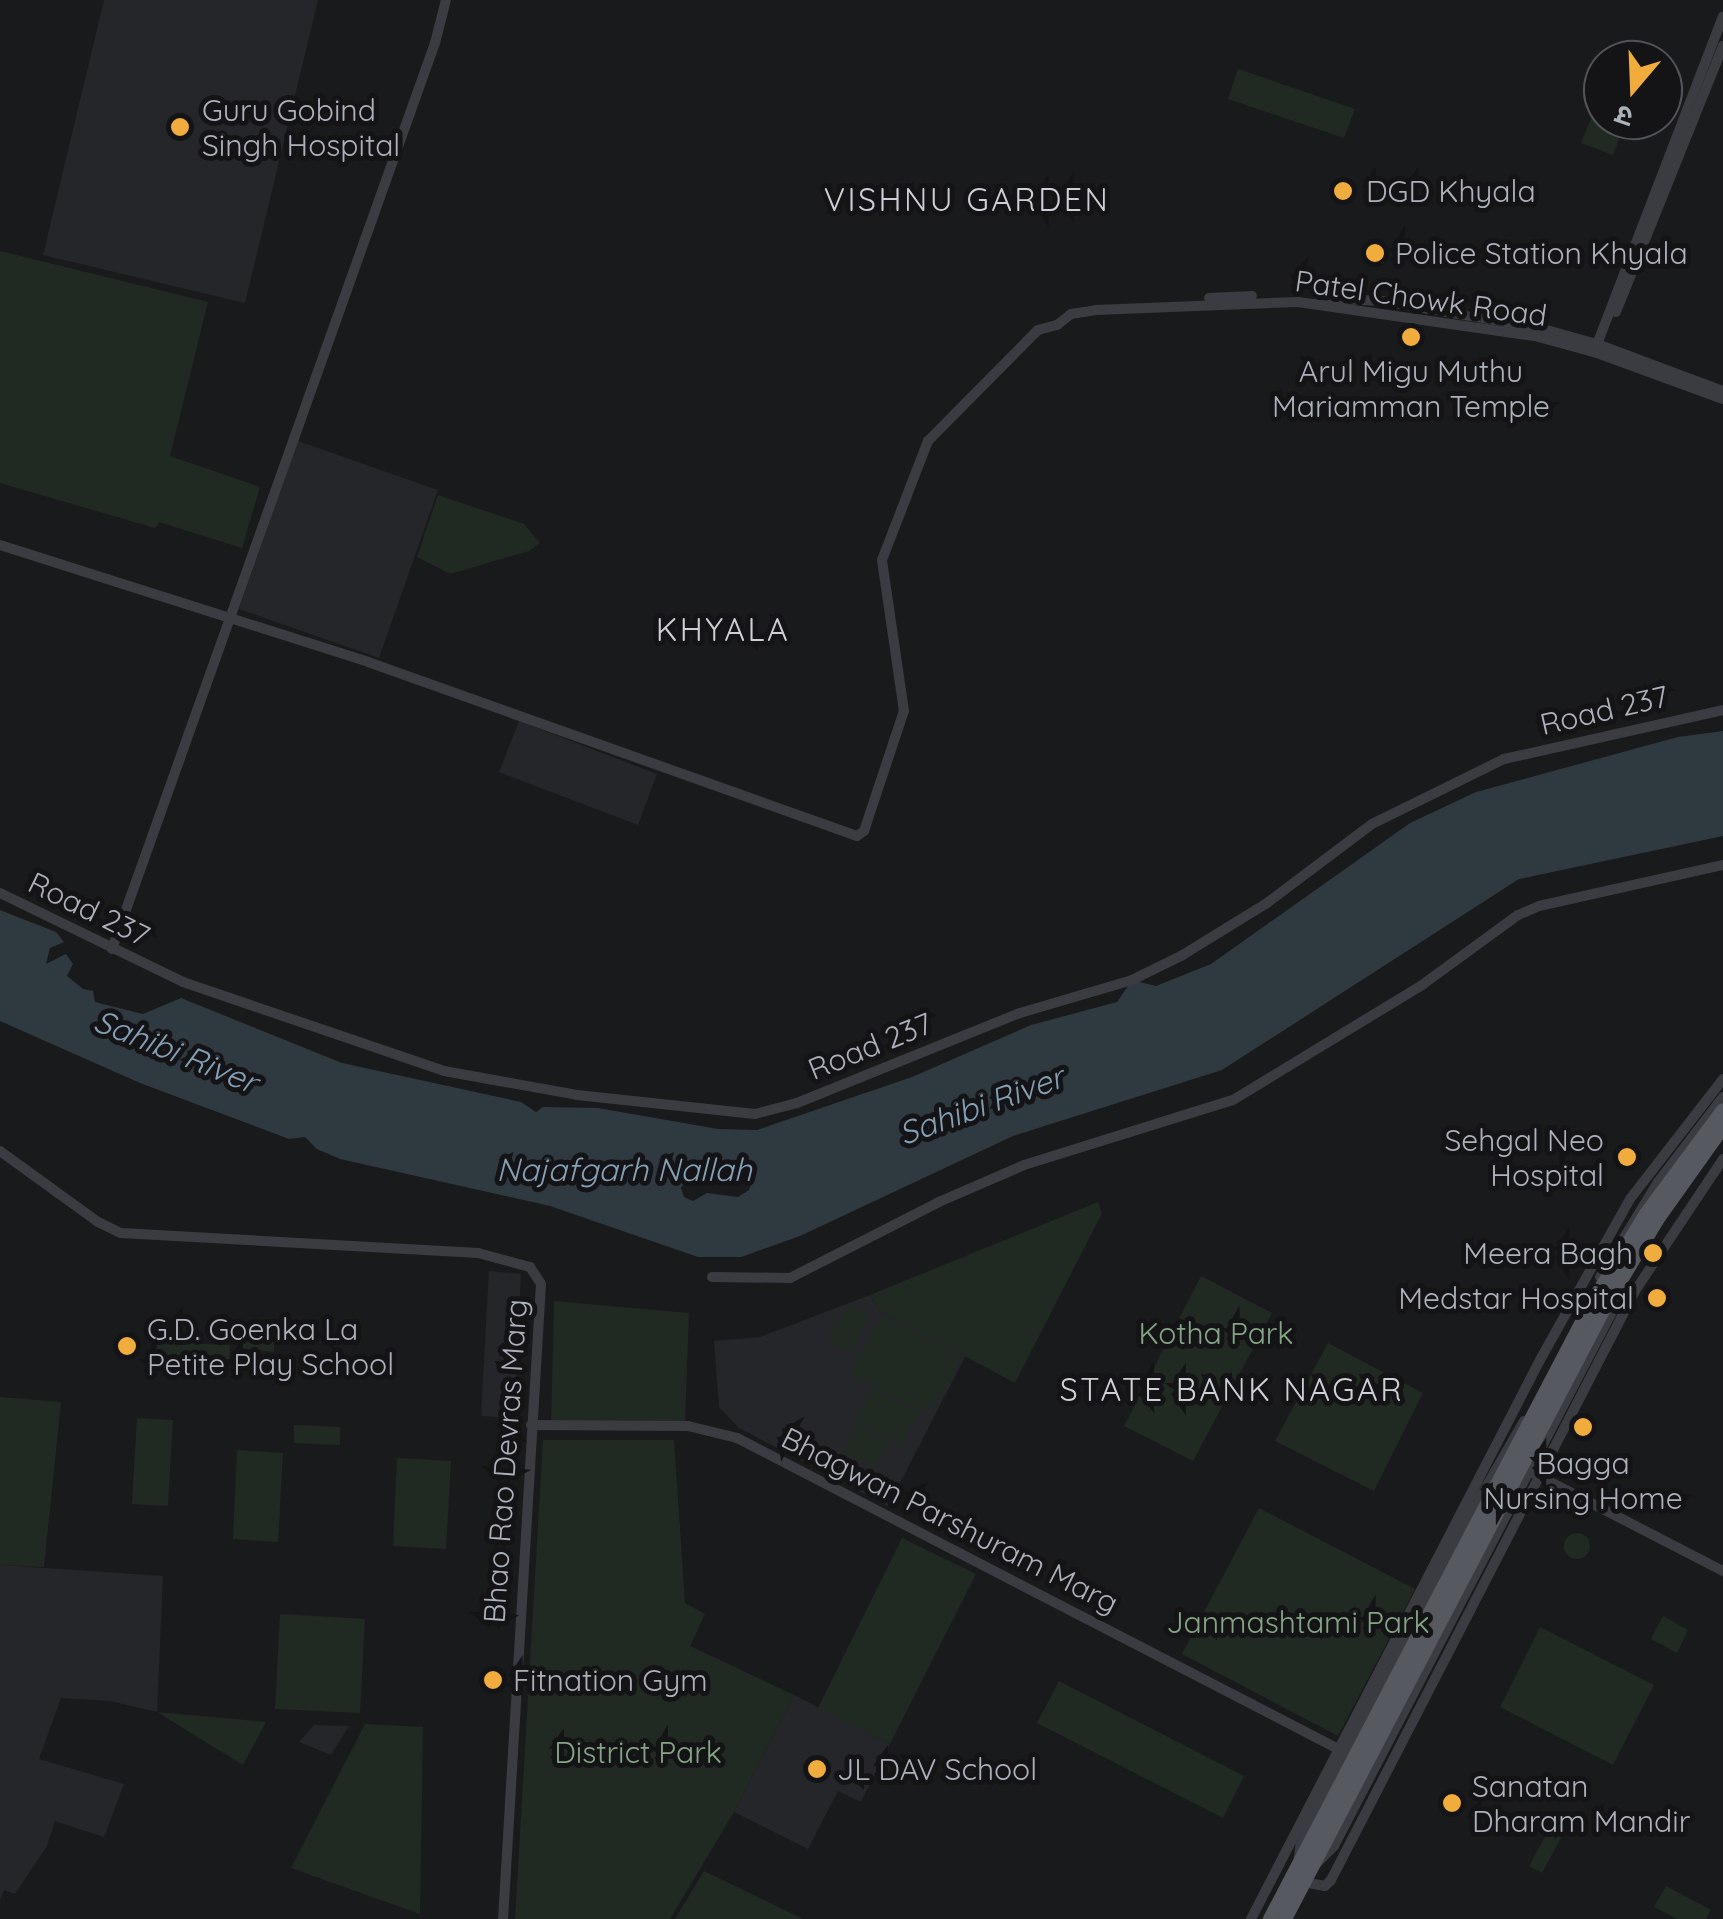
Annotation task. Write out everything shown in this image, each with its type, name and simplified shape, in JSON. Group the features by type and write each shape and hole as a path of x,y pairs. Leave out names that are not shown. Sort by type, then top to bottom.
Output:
{"main road":[{"path":"1285,1919 1304,1872 1593,1302 1646,1214 1723,1110"},
{"path":"1434,1620 1605,1308 1657,1220 1723,1127"},
{"path":"1270,1919 1304,1872"}],"street":[{"path":"112,949 435,43 446,0"},
{"path":"1597,349 1723,16"},
{"path":"1597,349 1723,46"},
{"name":"Patel Chowk Road","path":"230,621 368,662 860,834 904,710 882,560 928,441 1038,330 1057,325 1071,314 1229,296 1382,301 1536,327 1597,349"},
{"path":"1597,349 1723,391"},
{"path":"1597,349 1723,399"},
{"path":"0,545 230,621"},
{"name":"Road 237","path":"0,893 112,949 234,1001 444,1072 577,1095 755,1114 797,1103 1020,1014 1132,980 1181,956 1267,903 1372,824 1504,759 1723,710"},
{"path":"712,1276 790,1278 941,1201 1024,1165 1232,1100 1422,985 1518,916 1554,902 1723,865"},
{"path":"1340,1750 1667,1160 1723,1079"},
{"path":"1252,1919 1540,1360 1630,1199 1723,1097"},
{"path":"1299,1831 1304,1872 1325,1886 1598,1336 1668,1214 1723,1138"},
{"name":"Bhao Rao Devras Marg","path":"0,1151 98,1222 121,1233 478,1254 530,1267 541,1284 502,1919"},
{"path":"1304,1872 1334,1846 1495,1535 1635,1291 1723,1158"},
{"path":"1574,1324 1598,1336"},
{"name":"Bhagwan Parshuram Marg","path":"530,1425 688,1426 736,1438 1340,1750"},
{"path":"1501,1456 1723,1568"},
{"path":"1467,1520 1495,1535"},
{"path":"1442,1565 1472,1580"}],"shaded area":[{"name":"Guru Gobind Singh Hospital","path":"104,0 318,0 245,303 43,255"},
{"path":"298,441 438,490 379,658 239,609"},
{"path":"519,721 657,774 638,825 499,772"},
{"path":"489,1271 521,1274 514,1418 481,1416"},
{"path":"870,1295 880,1311 966,1355 888,1506 739,1428 719,1407 714,1341 760,1337"},
{"path":"0,1565 163,1576 157,1712 110,1701 61,1698 39,1759 124,1784 104,1837 55,1821 47,1846 15,1894 4,1890 0,1901"},
{"name":"JL DAV School","path":"794,1695 890,1744 861,1802 838,1791 808,1849 734,1812"},
{"path":"314,1725 349,1726 331,1755 299,1742"}],"green space":[{"path":"1238,69 1355,109 1344,138 1228,99"},
{"path":"1583,138 1619,140 1613,155 1581,143"},
{"path":"0,251 208,302 170,456 260,487 242,548 159,522 155,528 0,483"},
{"path":"438,495 524,524 540,543 529,551 450,574 417,557"},
{"path":"1098,1202 1102,1213 1015,1383 880,1311 870,1295"},
{"name":"Kotha Park","path":"1201,1276 1272,1313 1193,1461 1124,1426"},
{"path":"554,1301 689,1313 685,1421 551,1426"},
{"path":"852,1307 868,1319 853,1350 847,1352 832,1344 830,1336 846,1308"},
{"path":"882,1315 962,1357 935,1406 927,1402 922,1412 851,1374"},
{"path":"239,1327 275,1331 274,1352 238,1348"},
{"path":"155,1342 230,1345 229,1364 154,1360"},
{"path":"1328,1343 1423,1393 1374,1491 1275,1441"},
{"path":"872,1388 918,1413 901,1445 855,1420"},
{"path":"0,1397 61,1402 44,1567 0,1565"},
{"path":"137,1418 173,1420 168,1506 132,1504"},
{"path":"858,1424 889,1441 875,1468 843,1452"},
{"path":"294,1425 340,1427 340,1445 294,1443"},
{"name":"District Park","path":"543,1440 674,1440 685,1603 705,1614 690,1646 794,1695 734,1812 670,1919 515,1919"},
{"path":"237,1450 283,1453 278,1542 233,1539"},
{"path":"397,1458 451,1461 446,1549 393,1546"},
{"name":"Janmashtami Park","path":"1259,1508 1415,1589 1338,1736 1182,1654"},
{"path":"1577,1533 1586,1537 1590,1546 1586,1555 1577,1559 1568,1555 1564,1546 1568,1537"},
{"path":"902,1538 976,1574 890,1744 818,1708"},
{"path":"280,1614 365,1619 360,1713 275,1709"},
{"path":"1663,1616 1688,1630 1677,1653 1651,1639"},
{"path":"1540,1627 1654,1685 1613,1765 1500,1707"},
{"path":"1059,1681 1244,1776 1223,1818 1037,1723"},
{"path":"157,1712 266,1722 243,1765"},
{"path":"365,1724 423,1727 420,1914 291,1868"},
{"path":"1550,1828 1563,1834 1542,1873 1529,1866"},
{"path":"704,1871 803,1919 675,1919"},
{"path":"1666,1886 1711,1910 1706,1919 1677,1919 1654,1907"}],"water":[{"path":"1723,731 1723,836 1519,879 1222,1070 1013,1136 800,1236 741,1257 698,1257 550,1206 340,1159 317,1149 305,1137 289,1139 140,1083 0,1021 0,910 56,932 64,942 50,948 46,964 66,954 73,964 67,976 83,989 93,991 95,1002 143,1014 181,998 342,1063 521,1102 536,1112 543,1107 598,1108 718,1129 757,1130 912,1077 1031,1025 1117,1002 1132,980 1156,986 1211,964 1410,823 1476,792 1678,737","holes":["714,1159 713,1166 739,1169 752,1179 749,1190 738,1197 707,1193 693,1201 684,1197 681,1188 698,1161"]}],"place":[{"name":"Guru Gobind Singh Hospital","path":"180,127"},
{"name":"DGD Khyala","path":"1343,191"},
{"name":"Police Station Khyala","path":"1375,253"},
{"name":"Arul Migu Muthu Mariamman Temple","path":"1411,337"},
{"name":"Sehgal Neo Hospital","path":"1627,1157"},
{"name":"Meera Bagh","path":"1653,1253"},
{"name":"Medstar Hospital","path":"1657,1298"},
{"name":"G.D. Goenka La Petite Play School","path":"127,1346"},
{"name":"Bagga Nursing Home","path":"1583,1427"},
{"name":"Fitnation Gym","path":"493,1680"},
{"name":"JL DAV School","path":"817,1769"},
{"name":"Sanatan Dharam Mandir","path":"1452,1803"}],"district":[{"name":"VISHNU GARDEN","path":"967,199"},
{"name":"KHYALA","path":"723,629"},
{"name":"STATE BANK NAGAR","path":"1232,1389"}],"water label":[{"name":"Sahibi River","path":"176,1051"},
{"name":"Sahibi River","path":"981,1105"},
{"name":"Najafgarh Nallah","path":"624,1169"}]}
